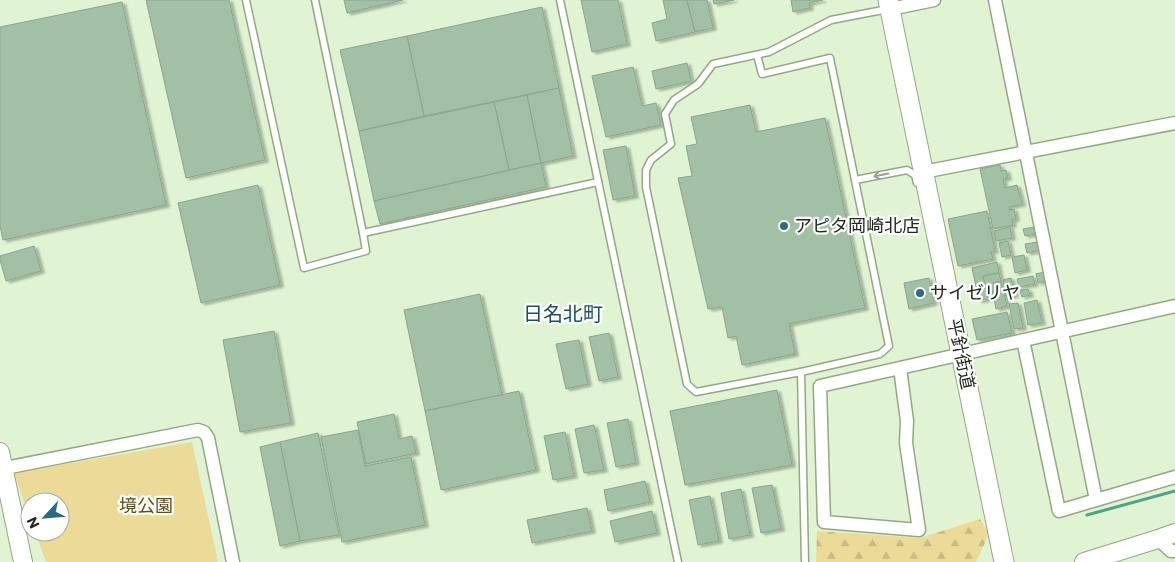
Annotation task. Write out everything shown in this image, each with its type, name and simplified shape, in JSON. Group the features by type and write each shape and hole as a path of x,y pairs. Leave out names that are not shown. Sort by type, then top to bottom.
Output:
{"main road":[{"name":"平針街道","path":"889,4 1004,562"}],"street":[{"path":"889,4 934,0"},
{"path":"995,0 1096,500"},
{"path":"923,172 1175,123"},
{"path":"900,368 907,421 906,443 918,530 824,522 820,386 1175,306"},
{"path":"1023,340 1059,511 1175,477"},
{"path":"24,562 1,463 198,430 204,432 208,438 233,562"},
{"path":"1084,562 1175,533"},
{"path":"1158,539 1171,551 1175,551"}],"lane":[{"path":"246,0 304,268 366,251 315,0"},
{"path":"560,0 678,562"},
{"path":"757,55 762,74 830,58 889,346 880,354 801,372 696,392 687,384 646,187 646,170 651,160 671,144 665,114 674,100 698,84 713,64 769,52 831,20 889,4"},
{"path":"855,180 906,170 915,175 920,192"},
{"path":"363,233 598,182"},
{"path":"922,200 933,218"},
{"path":"801,372 805,562"}],"green space":[{"name":"境公園","path":"192,442 218,562 46,562 39,542 70,542 70,492 21,492 14,473"},
{"path":"980,519 989,534 976,562 816,562 817,531 920,538"}],"building":[{"path":"146,0 229,0 265,160 186,178"},
{"path":"344,0 403,0 347,13"},
{"path":"581,0 618,0 627,44 592,52"},
{"path":"663,0 687,0 695,32 656,41 652,23 667,19"},
{"path":"687,0 707,0 713,28 695,32"},
{"path":"713,0 734,0 714,4"},
{"path":"791,0 823,0 809,3 810,8 793,12"},
{"path":"122,2 166,205 3,240 0,226 0,27"},
{"path":"542,7 559,88 424,116 407,36"},
{"path":"407,36 424,116 359,131 340,50"},
{"path":"687,63 691,81 656,89 652,71"},
{"path":"633,67 642,106 656,103 661,125 606,137 592,76"},
{"path":"559,88 573,156 541,163 527,95"},
{"path":"527,95 541,163 509,170 494,102"},
{"path":"494,102 509,170 374,201 359,131"},
{"path":"750,105 756,132 825,118 865,308 789,324 795,354 742,365 736,336 728,338 722,307 708,309 678,178 692,176 686,146 697,144 691,117"},
{"path":"626,146 635,196 613,200 603,150"},
{"path":"541,163 546,187 380,224 374,201"},
{"path":"1000,165 1001,171 1006,170 1008,178 1003,179 1005,188 1017,185 1022,204 1009,207 1009,210 1014,209 1016,219 1012,220 1013,225 993,229 980,169"},
{"path":"258,185 280,285 201,303 178,203"},
{"path":"987,211 995,251 991,252 993,259 958,266 948,219"},
{"path":"1010,227 1012,238 996,241 994,231"},
{"path":"1034,227 1035,234 1025,236 1023,229"},
{"path":"1008,241 1011,255 1002,257 999,243"},
{"path":"1038,242 1040,250 1027,253 1025,244"},
{"path":"34,246 41,271 6,281 0,256"},
{"path":"1024,255 1027,270 1015,273 1012,257"},
{"path":"997,262 999,273 983,276 988,299 979,301 972,268"},
{"path":"1044,272 1046,281 1038,283 1036,274"},
{"path":"999,273 1001,281 991,284 994,298 988,299 983,276"},
{"path":"1033,276 1035,284 1019,287 1017,279"},
{"path":"929,278 934,303 909,309 904,283"},
{"path":"1011,278 1015,295 1006,297 1003,280"},
{"path":"1001,281 1007,306 996,309 991,284"},
{"path":"1028,289 1030,295 1022,297 1020,290"},
{"path":"480,294 502,395 425,411 404,310"},
{"path":"1037,300 1042,323 1028,325 1024,303"},
{"path":"1018,303 1023,328 1014,329 1009,304"},
{"path":"1007,312 1012,333 977,340 972,319"},
{"path":"274,331 291,423 240,432 223,340"},
{"path":"609,333 618,377 599,381 589,337"},
{"path":"579,340 588,384 566,389 556,344"},
{"path":"777,390 792,465 685,485 670,411"},
{"path":"519,391 536,470 441,490 425,411"},
{"path":"394,414 399,439 412,436 416,453 366,464 357,422"},
{"path":"628,419 636,463 616,467 607,423"},
{"path":"594,425 604,470 584,473 575,429"},
{"path":"358,430 365,466 411,457 425,525 342,542 321,437"},
{"path":"565,432 574,476 553,480 544,436"},
{"path":"318,433 339,535 300,541 280,442"},
{"path":"280,442 300,541 280,546 260,447"},
{"path":"645,481 650,502 608,511 604,490"},
{"path":"772,485 781,529 761,533 752,488"},
{"path":"741,489 750,535 729,539 721,493"},
{"path":"710,496 719,541 698,545 689,500"},
{"path":"587,508 592,531 532,543 527,520"},
{"path":"652,511 657,533 615,542 610,521"}],"waterway":[{"path":"1087,515 1175,491"}],"place":[{"name":"アピタ岡崎北店","path":"784,226"},
{"name":"サイゼリヤ","path":"920,293"}],"district":[{"name":"日名北町","path":"563,314"}]}
